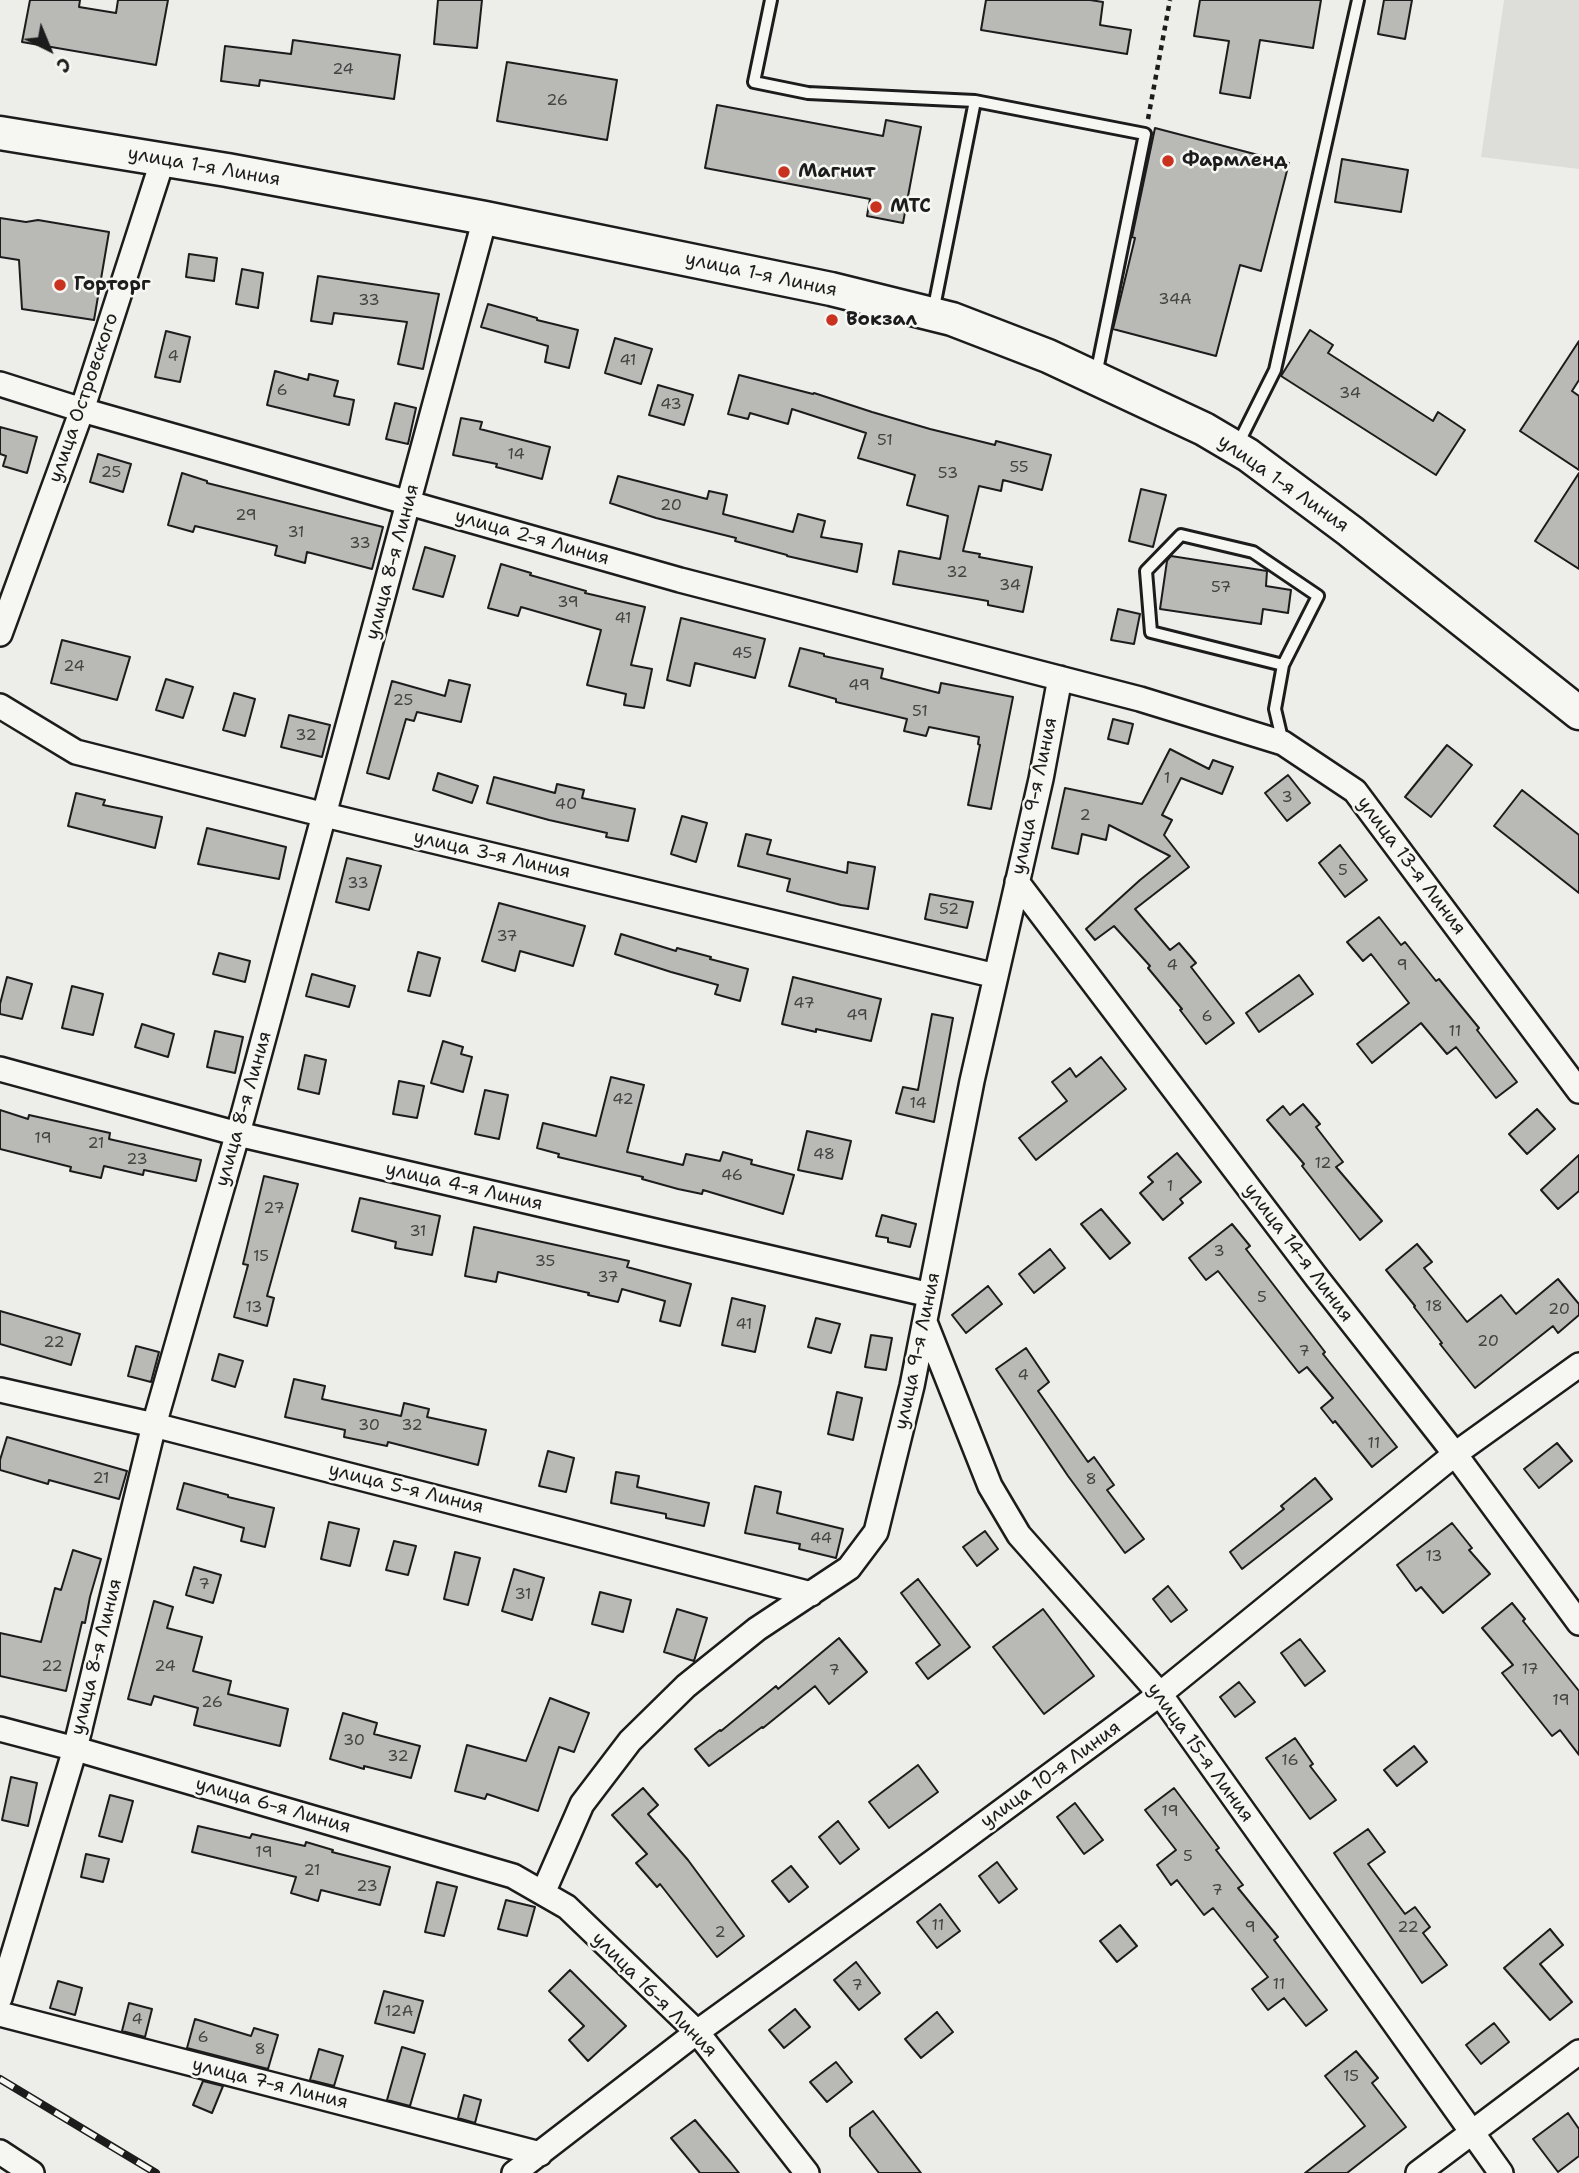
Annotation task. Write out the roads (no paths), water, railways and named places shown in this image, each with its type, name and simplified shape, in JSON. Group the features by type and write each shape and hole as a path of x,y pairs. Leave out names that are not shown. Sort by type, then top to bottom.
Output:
{"main road":[{"name":"улица 1-я Линия","path":"0,133 163,159 485,218 831,289 953,319 1048,356 1204,429 1235,448 1350,531 1579,713"}],"street":[{"name":"улица Островского","path":"0,634 82,410 163,159"},
{"name":"улица 8-я Линия","path":"0,1998 75,1749 154,1424 238,1134 485,218"},
{"name":"улица 2-я Линия","path":"0,384 82,410 680,580 1063,679"},
{"name":"улица 13-я Линия","path":"1063,679 1140,699 1283,743 1355,791 1579,1091"},
{"name":"улица 9-я Линия","path":"543,1893 582,1804 630,1741 686,1686 736,1645 849,1568 876,1532 912,1386 972,1081 1063,679"},
{"name":"улица 3-я Линия","path":"0,706 76,752 325,815 996,976"},
{"name":"улица 14-я Линия","path":"1017,882 1317,1278 1455,1454 1579,1623"},
{"name":"улица 4-я Линия","path":"0,1069 238,1134 930,1295"},
{"name":"улица 15-я Линия","path":"925,1322 990,1486 1019,1535 1160,1695 1502,2173"},
{"name":"улица 10-я Линия","path":"514,2173 697,2032 1160,1695 1455,1454 1579,1365"},
{"name":"улица 5-я Линия","path":"0,1390 154,1424 811,1594"},
{"name":"улица 6-я Линия","path":"0,1730 75,1749 513,1876 543,1893"},
{"name":"улица 16-я Линия","path":"543,1893 567,1907 697,2032 807,2173"},
{"name":"улица 7-я Линия","path":"0,2014 540,2154"},
{"path":"1418,2173 1579,2052"},
{"path":"0,2151 32,2173"}],"lane":[{"path":"771,0 754,82 808,93 975,101 1145,134 1096,378"},
{"path":"1235,448 1275,370 1358,0"},
{"path":"933,314 975,101"},
{"path":"1283,665 1151,632 1146,571 1181,534 1253,552 1318,596 1283,665 1275,709 1283,743"}],"railway":[{"path":"0,2079 156,2173"}],"place":[{"name":"Фармленд","path":"1168,161"},
{"name":"Магнит","path":"784,172"},
{"name":"МТС","path":"876,207"},
{"name":"Горторг","path":"60,285"},
{"name":"Вокзал","path":"832,320"}]}
